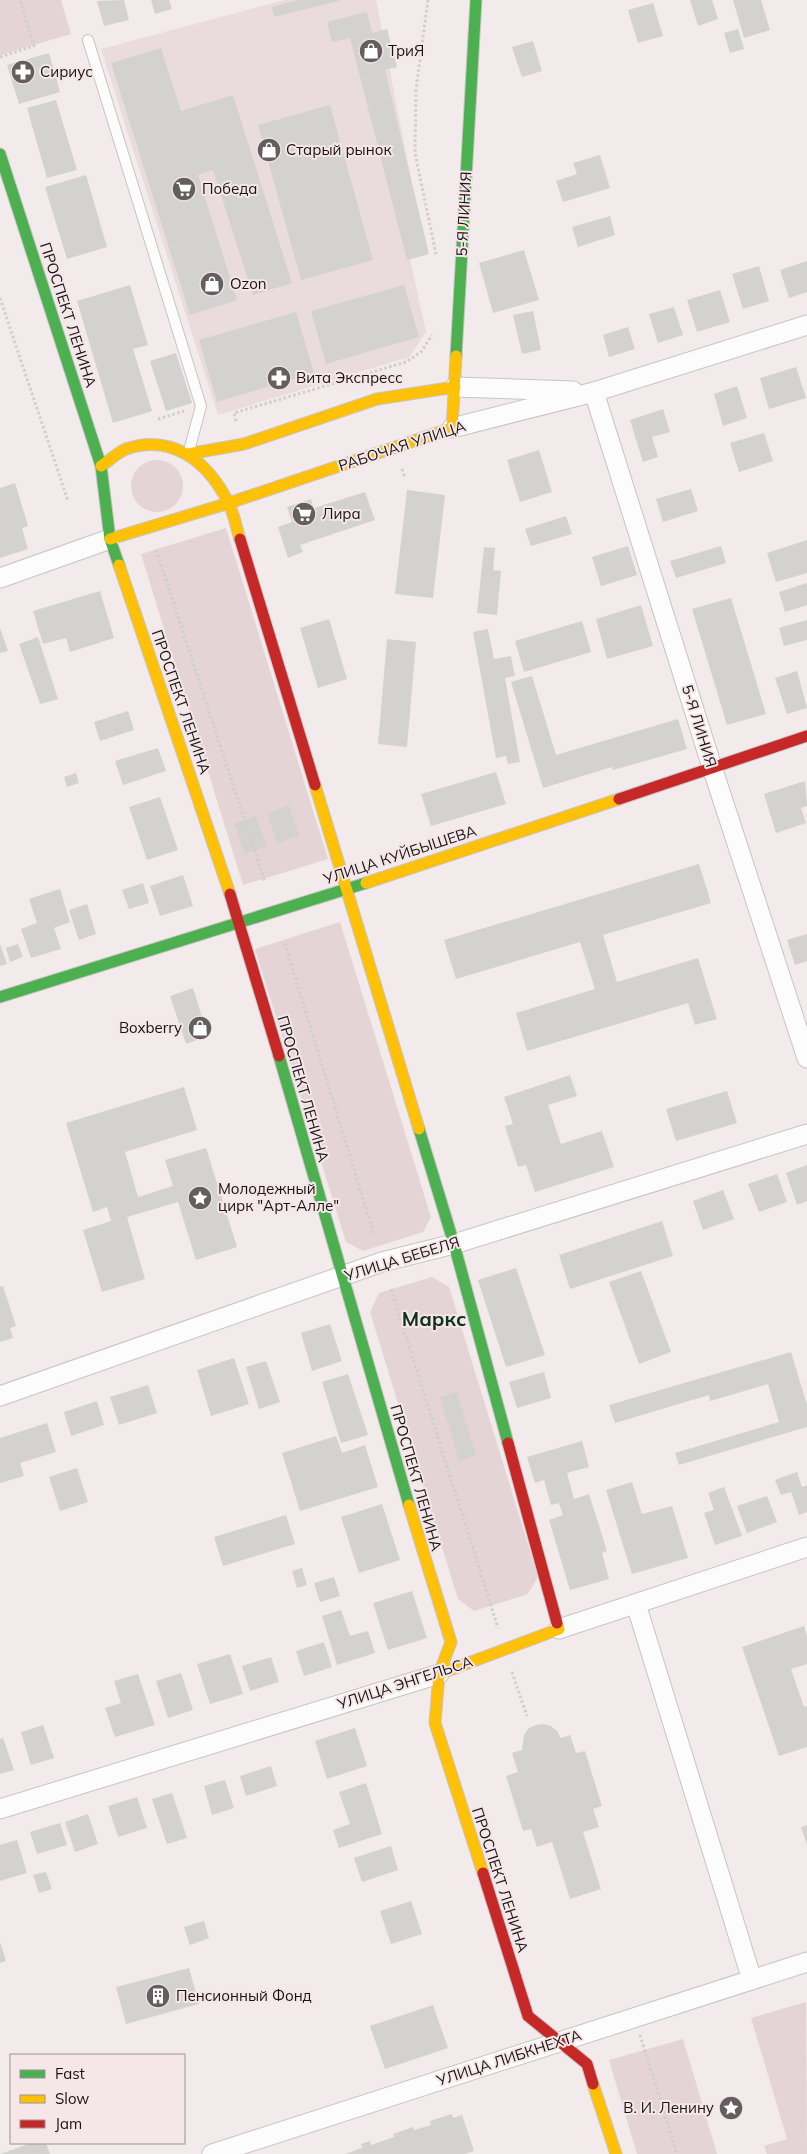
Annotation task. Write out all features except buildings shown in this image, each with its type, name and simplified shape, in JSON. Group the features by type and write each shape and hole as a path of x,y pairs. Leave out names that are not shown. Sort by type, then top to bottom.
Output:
{"street":[{"name":"5-Я ЛИНИЯ","path":"452,428 476,0"},
{"name":"ПРОСПЕКТ ЛЕНИНА","path":"0,154 4,185 101,466 110,539 240,922 450,1642 439,1674 435,1723 528,2016 587,2064 616,2154"},
{"name":"РАБОЧАЯ УЛИЦА","path":"0,578 148,526 229,503 452,428 594,392 807,325"},
{"path":"188,454 244,444 377,399 455,387 594,392"},
{"name":"5-Я ЛИНИЯ","path":"594,392 712,767 807,1058"},
{"path":"101,466 125,449 156,443 188,454 212,475 229,503 454,1244 559,1629"},
{"name":"УЛИЦА КУЙБЫШЕВА","path":"0,997 347,889 807,736"},
{"name":"УЛИЦА БЕБЕЛЯ","path":"0,1396 382,1262 454,1244 807,1134"},
{"name":"УЛИЦА ЭНГЕЛЬСА","path":"0,1809 439,1674 559,1629 807,1547"},
{"path":"636,1604 752,1980"},
{"name":"УЛИЦА ЛИБКНЕХТА","path":"212,2154 802,1964"}],"lane":[{"path":"88,40 201,406 188,454"}],"path":[{"path":"0,57 34,46 20,0"},
{"path":"428,0 416,89 415,153 436,252 436,262"},
{"path":"0,298 68,501"},
{"path":"234,413 406,362 421,352 432,336 432,326"},
{"path":"148,526 265,882"},
{"path":"285,944 374,1235"},
{"path":"391,1290 527,1716"},
{"path":"634,2017 677,2154"}],"shaded area":[{"path":"0,0 61,0 71,34 0,55"},
{"name":"Старый рынок","path":"285,0 376,0 425,251 410,259 426,332 409,357 218,415 101,49"},
{"path":"152,460 162,460 176,467 183,481 183,491 176,505 162,512 152,512 142,508 135,501 131,491 131,481 135,471 142,464"},
{"path":"226,528 328,859 243,885 141,554"},
{"path":"340,922 431,1217 423,1232 363,1251 346,1242 255,949"},
{"path":"432,1277 449,1287 538,1577 528,1594 474,1611 458,1599 370,1312 379,1293"},
{"path":"806,2002 807,2154 767,2154 764,2146 787,2139 751,2018"},
{"path":"683,2039 717,2154 637,2154 609,2060"}],"traffic: fast":[{"path":"456,356 476,0"},
{"path":"0,154 101,466 110,539 119,565"},
{"path":"0,997 366,883"},
{"path":"279,1056 409,1505"},
{"path":"419,1129 454,1244 508,1443"}],"traffic: slow":[{"path":"110,539 229,503 452,428 456,356"},
{"path":"188,454 244,444 377,399 455,387"},
{"path":"101,466 123,450 143,445 159,445 187,454 199,463 220,488 232,511 240,539"},
{"path":"119,565 230,894"},
{"path":"315,785 419,1129"},
{"path":"366,883 619,799"},
{"path":"409,1505 451,1642 439,1674 435,1723 483,1873"},
{"path":"439,1674 559,1629 557,1623"},
{"path":"593,2084 616,2154"}],"traffic: jam":[{"path":"240,539 315,785"},
{"path":"619,799 807,736"},
{"path":"230,894 279,1056"},
{"path":"508,1443 557,1623"},
{"path":"483,1873 528,2016 587,2064 593,2084"}],"place":[{"name":"ТриЯ","path":"371,51"},
{"name":"Сириус","path":"23,72"},
{"name":"Старый рынок","path":"269,150"},
{"name":"Победа","path":"184,189"},
{"name":"Ozon","path":"212,284"},
{"name":"Вита Экспресс","path":"279,378"},
{"name":"Лира","path":"304,514"},
{"name":"Boxberry","path":"200,1028"},
{"name":"Молодежный цирк \"Арт-Алле\"","path":"200,1198"},
{"name":"Пенсионный Фонд","path":"158,1996"},
{"name":"В. И. Ленину","path":"731,2108"}],"district":[{"name":"Маркс","path":"434,1319"}]}
